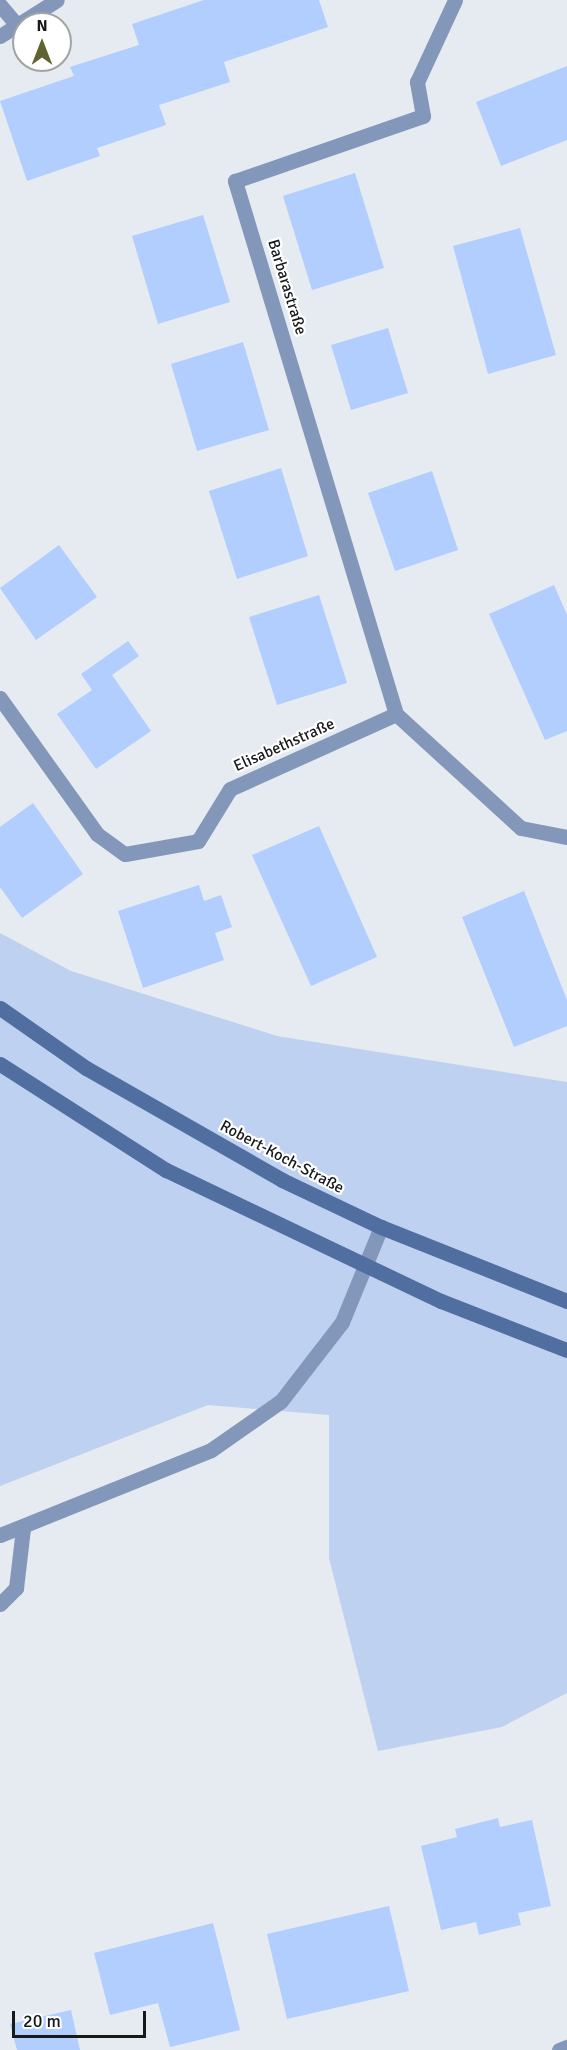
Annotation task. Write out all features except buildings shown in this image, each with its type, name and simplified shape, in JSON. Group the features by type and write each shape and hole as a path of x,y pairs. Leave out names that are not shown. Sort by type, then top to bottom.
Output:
{"street":[{"path":"38,12 57,0"},
{"name":"Barbarastraße","path":"396,714 236,181 423,116 417,82 455,0"},
{"path":"0,5 12,19"},
{"name":"Elisabethstraße","path":"0,698 97,834 125,854 198,841 230,789 396,714"},
{"path":"396,714 521,828 567,837"},
{"name":"Robert-Koch-Straße","path":"0,1008 86,1068 175,1120 381,1227 567,1301"},
{"path":"0,1064 166,1170 368,1267 567,1350"},
{"path":"0,1535 211,1450 280,1401 342,1322 368,1267 381,1227"},
{"path":"0,1604 16,1588 22,1528"},
{"path":"559,2050 567,2047"}],"shaded area":[{"path":"0,933 71,971 277,1036 567,1082 567,1693 502,1727 378,1751 329,1558 329,1415 208,1405 0,1486"}]}
